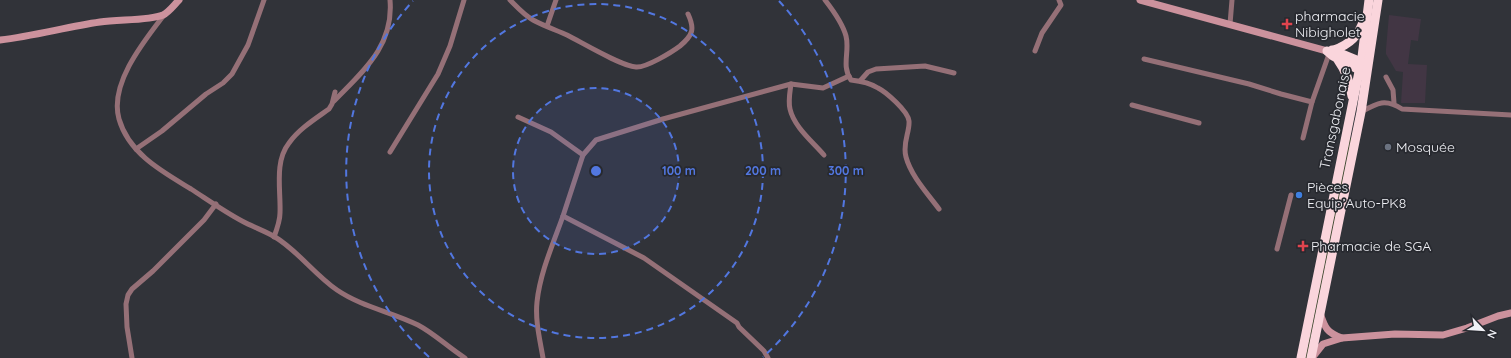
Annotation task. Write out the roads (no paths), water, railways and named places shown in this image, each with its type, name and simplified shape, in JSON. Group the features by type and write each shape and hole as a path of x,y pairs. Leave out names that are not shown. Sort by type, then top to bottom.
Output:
{"highway":[{"path":"1332,53 1349,43 1357,36 1372,0"},
{"name":"Transgabonaise","path":"1312,358 1361,112 1364,68 1372,0"},
{"path":"1332,53 1364,68"},
{"path":"1332,53 1345,70 1349,80 1353,100"},
{"name":"Transgabonaise","path":"1301,358 1353,100 1364,68"}],"main road":[{"path":"0,39 92,23 154,18 165,14 178,0"},
{"path":"1140,0 1332,53"},
{"path":"1320,312 1324,327 1342,338"},
{"path":"1312,358 1323,344 1342,338 1395,334 1443,335 1511,313"}],"street":[{"path":"136,149 162,131 206,94 223,83 232,74 248,45 264,0"},
{"path":"274,237 280,214 280,174 284,153 288,144 295,136 329,109 334,101 367,67 379,52 387,34 391,9 390,0"},
{"path":"390,152 438,74 450,46 464,0"},
{"path":"510,0 520,11 533,20 621,62 637,68 677,48 687,40 692,31 692,22 688,14"},
{"path":"547,26 556,0"},
{"path":"825,0 833,10 846,36 845,61 851,80 860,81 878,88 890,97 906,113 909,119 905,140 906,158 917,179 939,209"},
{"path":"1035,51 1042,33 1061,5 1059,0"},
{"path":"1230,24 1232,0"},
{"path":"165,14 134,58 120,83 118,95 118,119 136,149 158,169 241,221 274,237 339,291 362,303 419,326 465,358"},
{"path":"1303,138 1312,102 1332,53"},
{"path":"1144,59 1249,84 1312,102"},
{"path":"860,81 868,72 876,69 925,66 954,73"},
{"path":"543,358 537,317 537,302 551,248 583,155 596,140 663,119 791,84 823,88 849,76"},
{"path":"1386,77 1393,90 1394,103"},
{"path":"791,84 790,109 794,119 802,131 824,155"},
{"path":"334,101 335,92"},
{"path":"1361,112 1376,104 1384,102 1394,103 1402,109 1511,115"},
{"path":"1132,105 1199,123"},
{"path":"518,117 550,132 583,155"},
{"path":"1277,249 1291,195"},
{"path":"132,358 127,327 126,304 128,295 204,220 216,204"},
{"path":"563,216 644,258 737,324 764,351 768,358"}],"place":[{"name":"pharmacie Nibigholet","path":"1287,24"},
{"name":"Mosquée","path":"1388,147"},
{"name":"Pièces Equip’Auto-PK8","path":"1299,195"},
{"name":"Pharmacie de SGA","path":"1303,246"}]}
